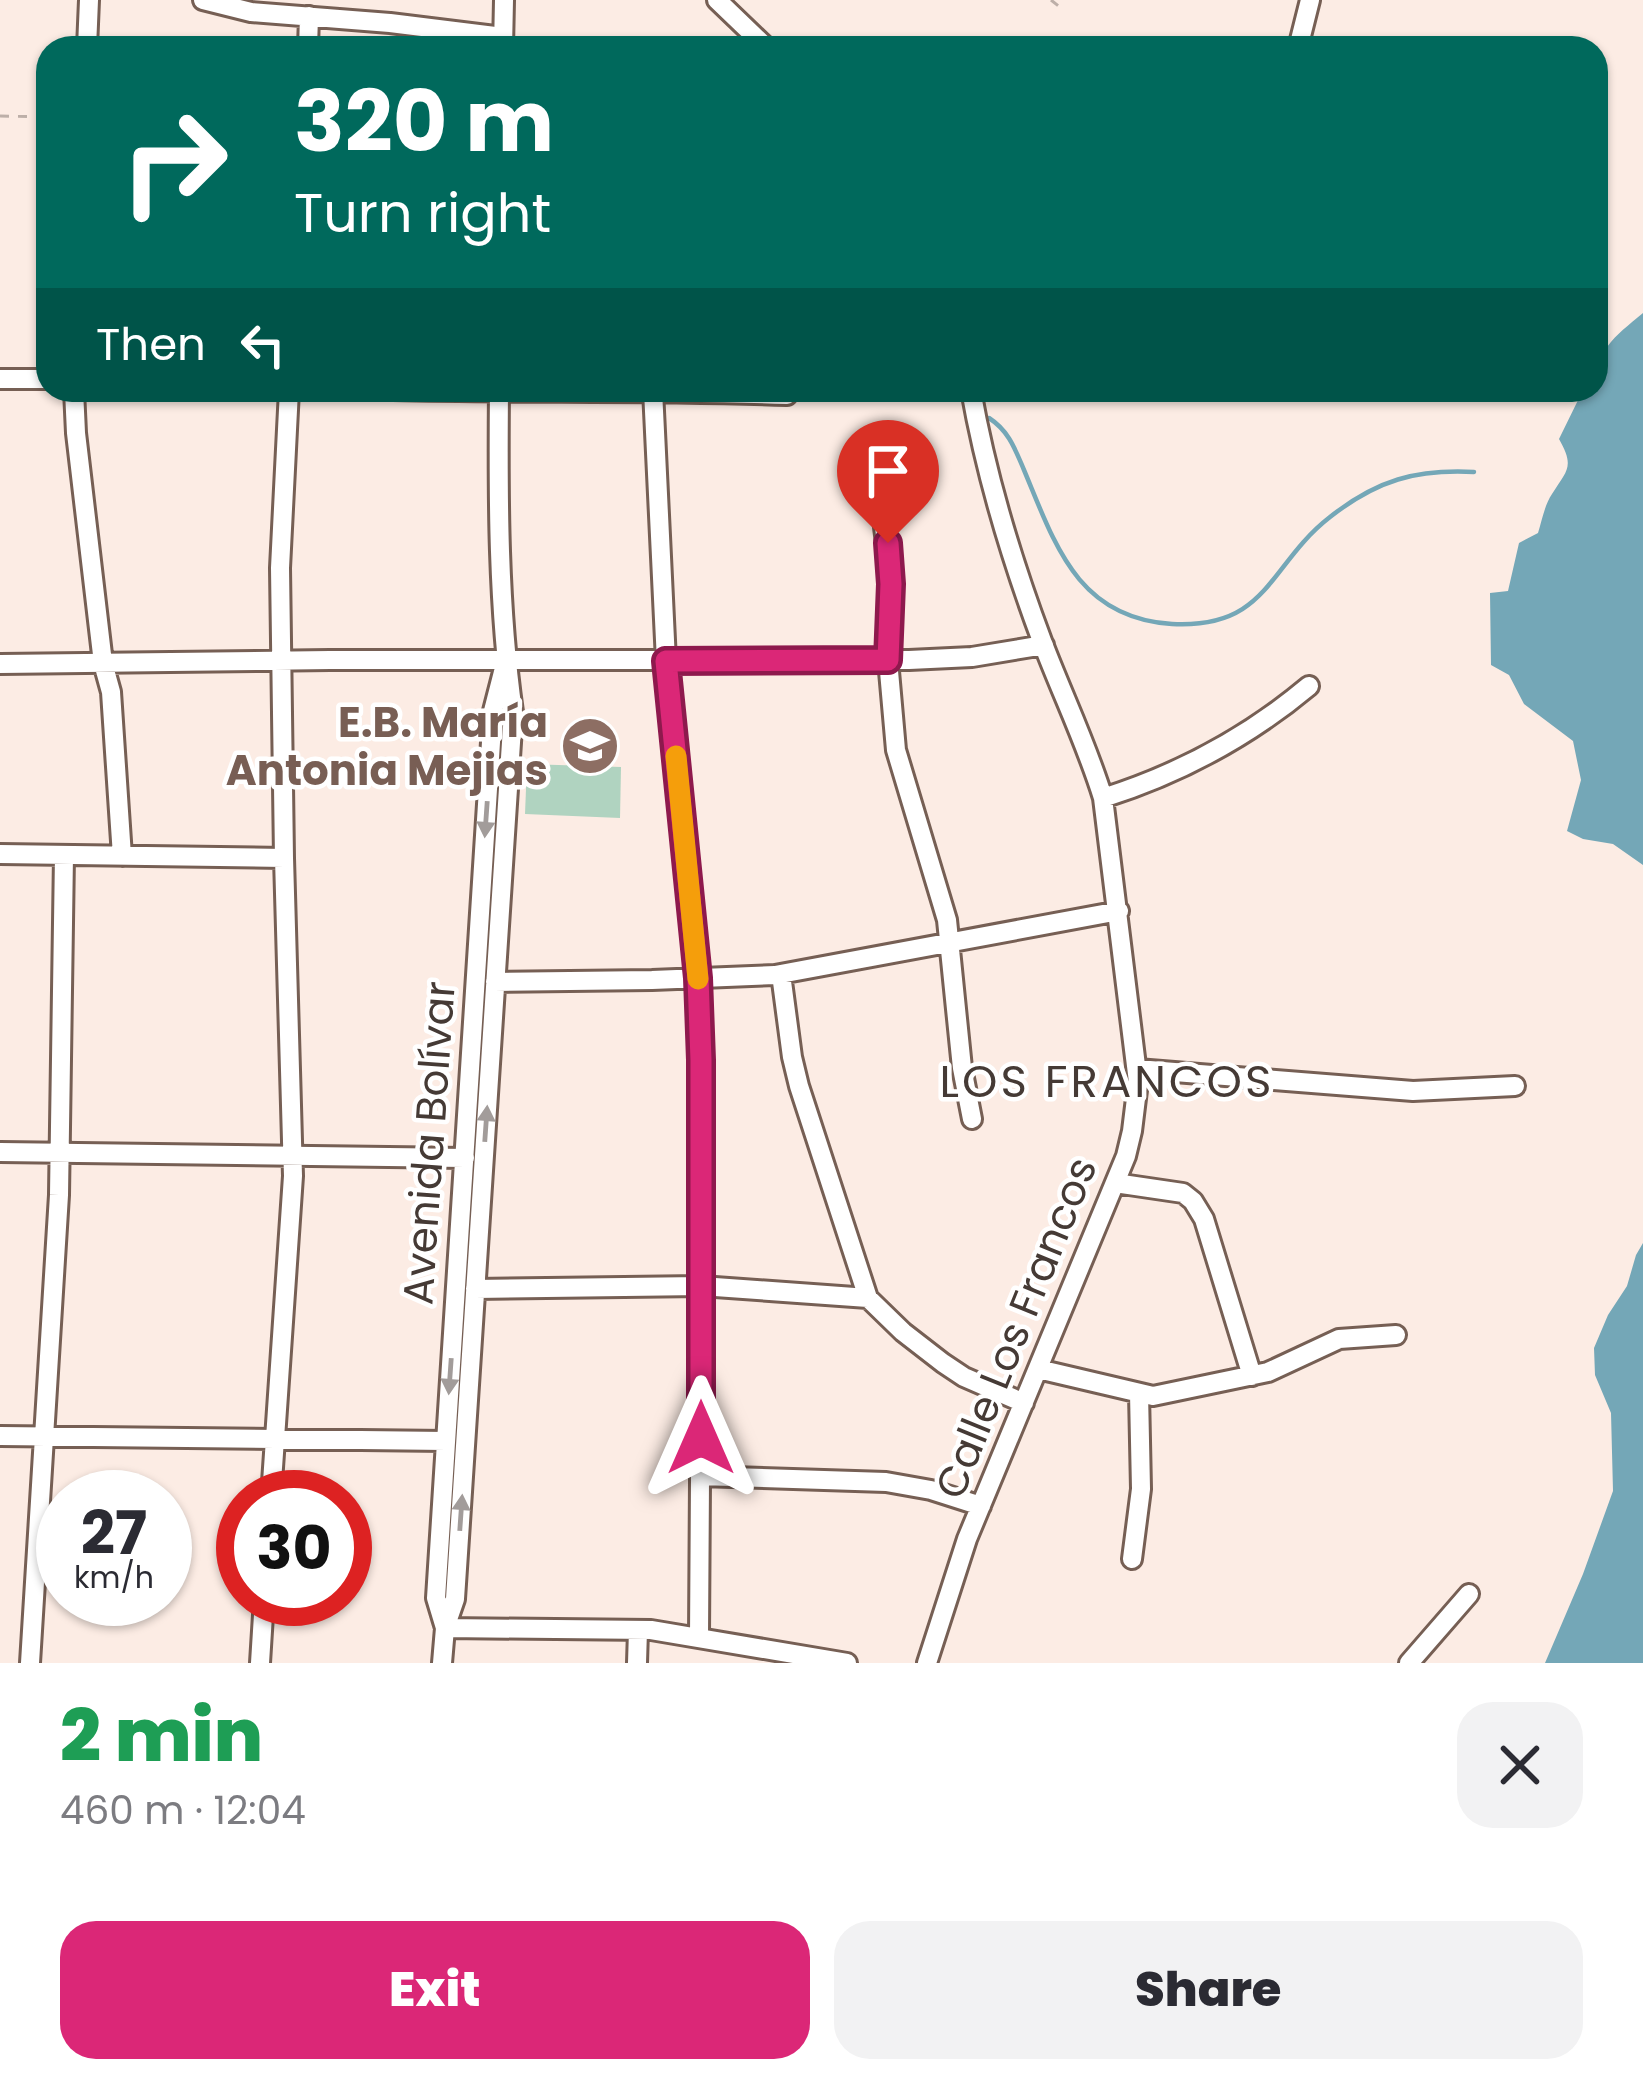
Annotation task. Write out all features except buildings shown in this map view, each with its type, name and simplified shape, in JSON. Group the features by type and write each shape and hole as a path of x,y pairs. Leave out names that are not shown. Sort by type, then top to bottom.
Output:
{"street":[{"path":"88,36 89,0"},
{"path":"203,0 251,12 389,23 467,36"},
{"path":"503,36 504,0"},
{"path":"717,0 754,36"},
{"path":"1301,36 1310,0"},
{"path":"308,36 309,16"},
{"path":"0,379 36,379"},
{"path":"75,402 103,663 111,692 122,856"},
{"path":"274,1470 293,1155 281,660 281,511 288,402"},
{"name":"Avenida Bolívar","path":"442,1663 445,1628 455,1599 513,712 500,533 499,402"},
{"path":"654,402 666,661 698,978 699,1637"},
{"name":"Calle Los Francos","path":"928,1663 981,1506 1115,1183 1137,1104 1137,1069 1103,798 1044,645 986,460 974,402"},
{"path":"878,478 891,584 888,660 896,750 938,883 951,942 971,1119"},
{"path":"0,664 888,660 972,657 1044,645"},
{"name":"Avenida Bolívar","path":"445,1628 436,1598 493,711 506,662"},
{"path":"1103,798 1188,765 1255,727 1309,686"},
{"path":"0,854 284,858"},
{"path":"30,1663 60,1154 64,855"},
{"path":"495,982 781,974 1118,911"},
{"path":"781,974 799,1086 868,1298 943,1363 1024,1402"},
{"path":"1137,1069 1414,1091 1515,1086"},
{"path":"0,1152 464,1158"},
{"path":"1115,1183 1177,1192 1193,1201 1204,1219 1252,1376"},
{"path":"476,1289 701,1286 868,1298"},
{"path":"1038,1369 1153,1396 1268,1372 1339,1339 1396,1335"},
{"path":"1132,1559 1141,1489 1139,1393"},
{"path":"0,1436 446,1441"},
{"path":"700,1476 886,1482 981,1506"},
{"path":"1409,1663 1469,1594"},
{"path":"260,1663 262,1626"},
{"path":"445,1628 638,1630 699,1637 745,1654 847,1663"},
{"path":"637,1663 638,1630"}],"path":[{"path":"1051,0 1061,8"},
{"path":"0,116 36,117"}],"green space":[{"path":"527,764 621,767 620,818 525,814"}],"water":[{"path":"1643,313 1643,865 1613,844 1567,831 1581,780 1573,741 1524,704 1509,675 1491,665 1490,593 1508,591 1519,543 1538,533 1547,502 1567,468 1559,439 1577,402 1608,402 1608,346"},
{"path":"1643,1243 1643,1663 1545,1663 1613,1491 1611,1413 1595,1375 1594,1348 1627,1286"}],"waterway":[{"path":"989,418 1011,441 1059,550 1074,572 1113,608 1172,624 1204,623 1248,605 1309,536 1364,494 1415,475 1474,472"}],"slow traffic":[{"path":"676,756 698,979"}],"place":[{"name":"E.B. María Antonia Mejias","path":"590,746"}],"district":[{"name":"LOS FRANCOS","path":"1107,1081"}],"route":[{"path":"701,1438 698,978 666,661 888,660 888,543"}]}
